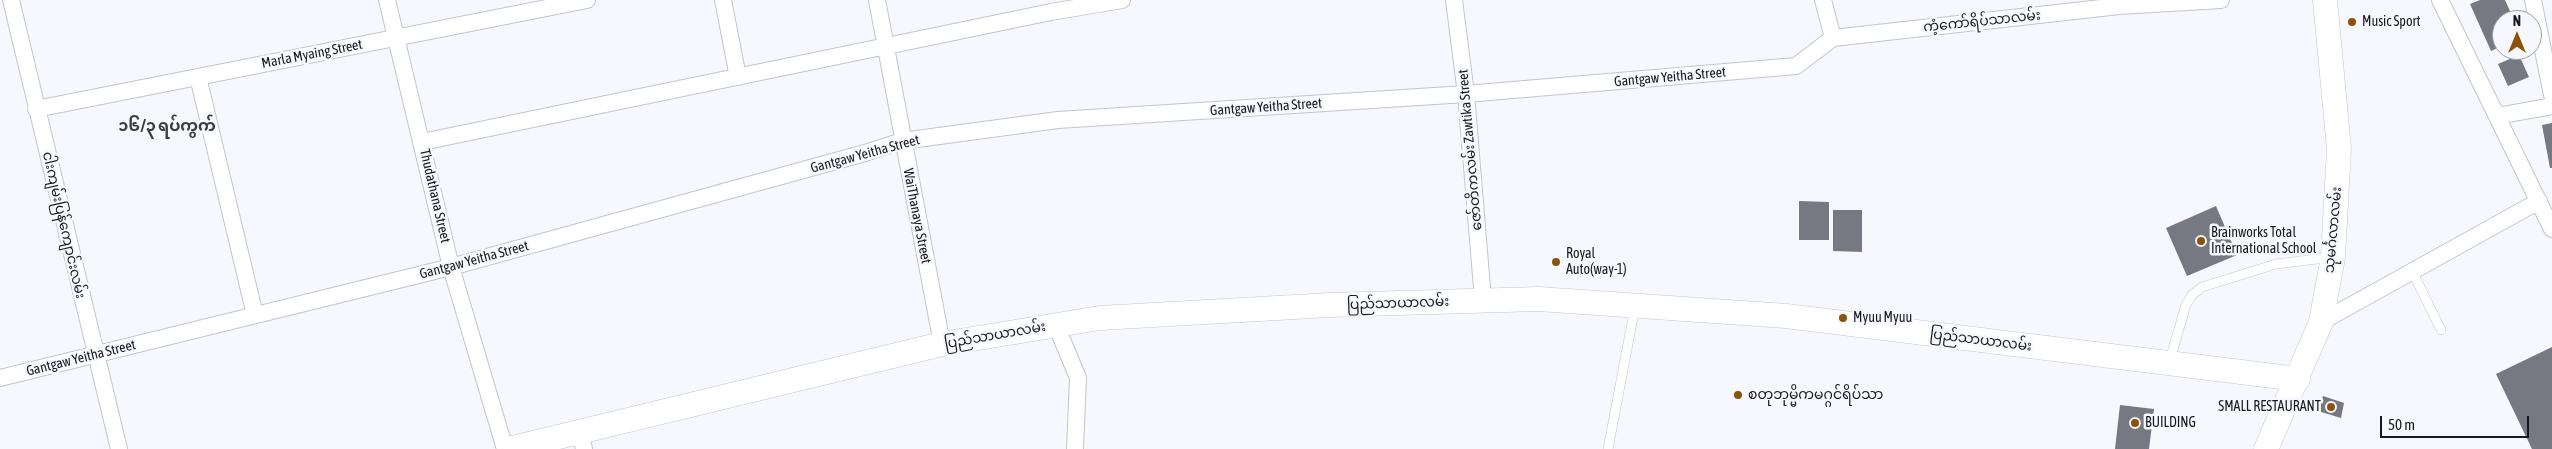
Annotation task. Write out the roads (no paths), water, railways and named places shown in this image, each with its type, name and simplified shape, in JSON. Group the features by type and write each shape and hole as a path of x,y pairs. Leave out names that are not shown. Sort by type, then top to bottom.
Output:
{"street":[{"name":"ငါးကျမ်းပြန်ကျောင်းလမ်း","path":"11,0 119,449"},
{"name":"Thudathana Street","path":"386,0 397,37 451,267 505,449"},
{"name":"Marla Myaing Street","path":"36,109 587,0"},
{"path":"723,0 738,77"},
{"name":"WaiThanaya Street","path":"877,0 884,46 942,344"},
{"path":"422,142 884,46 1049,6 1122,0"},
{"name":"ဇော်တိကလမ်း Zawtika Street","path":"1454,0 1466,94 1484,300"},
{"path":"1823,0 1833,38"},
{"name":"ကံ့ကော်ရိပ်သာလမ်း","path":"1833,38 2119,3 2221,0"},
{"name":"သုမင်္ဂလာလမ်း","path":"2266,449 2298,379 2321,322 2333,257 2339,149 2324,0"},
{"path":"2440,0 2552,229"},
{"path":"2533,0 2552,95"},
{"name":"Gantgaw Yeitha Street","path":"0,378 451,267 864,153 902,140 1058,120 1466,94 1796,66 1833,38"},
{"path":"198,77 255,315"},
{"path":"2497,116 2552,106"},
{"path":"2321,322 2538,201"},
{"name":"ပြည်သာယာလမ်း","path":"509,449 582,440 942,344 1100,318 1330,305 1539,299 1786,316 2298,379"},
{"path":"1056,325 1078,378 1075,449"}],"lane":[{"path":"2169,363 2186,305 2192,295 2202,287 2276,264 2333,257"},
{"path":"2412,271 2441,330"},
{"path":"1608,449 1636,306"}],"place":[{"name":"Music Sport","path":"2352,22"},
{"name":"Brainworks Total International School","path":"2201,241"},
{"name":"Royal Auto(way-1)","path":"1556,262"},
{"name":"Myuu Myuu","path":"1843,318"},
{"name":"စတုဘုမ္မိကမဂ္ဂင်ရိပ်သာ","path":"1738,395"},
{"name":"SMALL RESTAURANT","path":"2331,407"},
{"name":"BUILDING","path":"2135,423"}],"district":[{"name":"၁၆/၃ ရပ်ကွက်","path":"167,126"}]}
